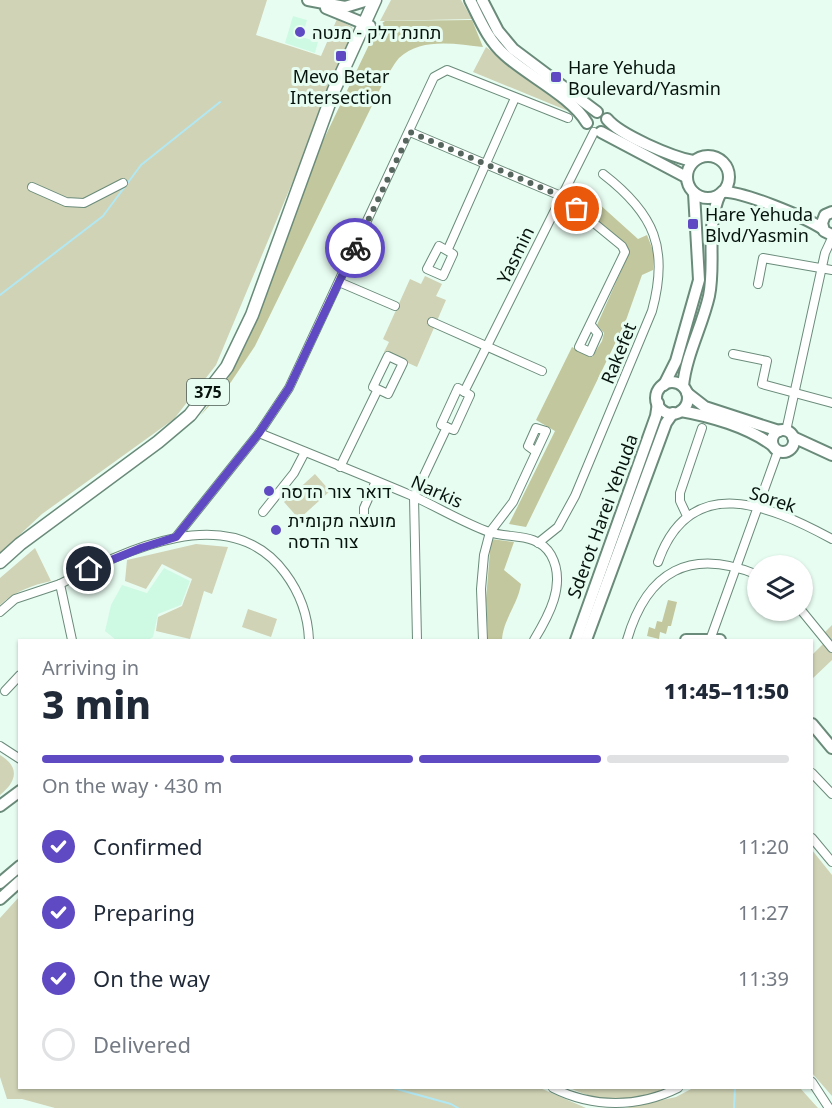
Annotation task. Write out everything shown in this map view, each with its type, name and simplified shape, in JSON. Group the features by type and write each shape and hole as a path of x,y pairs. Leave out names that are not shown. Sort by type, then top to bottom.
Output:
{"main road":[{"name":"375","path":"0,562 20,544 158,442 201,402 227,367 245,331 326,110 366,26 375,0"},
{"name":"375","path":"366,26 383,0"}],"street":[{"path":"313,2 345,7 368,0"},
{"path":"470,0 484,28 500,50 563,99 594,129 686,177 694,193 699,280 676,361 657,395 658,403 665,412 699,414 749,432 784,452 794,394 825,253 828,233 822,221 829,213"},
{"path":"482,0 498,31 513,49 619,130 680,158 693,161 706,155 719,158 724,163 729,176 748,196"},
{"path":"313,2 366,26"},
{"path":"176,537 259,433 289,388 434,77 447,70 568,118"},
{"path":"448,249 515,98"},
{"path":"594,129 591,114 597,112"},
{"path":"594,129 606,128 607,119"},
{"name":"Yasmin","path":"464,392 594,129"},
{"path":"410,132 561,196 622,246 625,252 591,325"},
{"path":"686,177 693,161"},
{"name":"Rakefet","path":"538,543 558,527 575,496 652,311 659,286 661,268 654,234 626,194 603,174"},
{"path":"677,412 686,405 685,371 711,281 711,228 721,193 729,176"},
{"path":"32,187 66,202 84,203 123,183"},
{"path":"694,193 707,198 732,192 748,196 801,217 828,233"},
{"path":"801,217 829,213"},
{"path":"758,284 764,258 832,270"},
{"path":"339,282 395,306"},
{"path":"432,322 542,371"},
{"path":"733,354 767,361 762,384 832,403"},
{"path":"388,356 403,363 388,394 377,391 372,387 388,356"},
{"path":"664,384 672,382 705,407 832,455"},
{"name":"Yasmin","path":"458,388 464,392 470,395 454,430 441,425 458,388"},
{"path":"340,466 377,391"},
{"name":"Sderot Harei Yehuda","path":"576,639 656,416 658,403"},
{"name":"Sderot Harei Yehuda","path":"586,639 666,423 677,412"},
{"name":"Yasmin","path":"414,497 447,427"},
{"path":"687,516 680,501 680,493 702,428"},
{"name":"Narkis","path":"259,433 414,497 490,532 528,538 538,543"},
{"path":"713,639 758,507 775,448 773,437 787,437"},
{"path":"483,639 481,589 490,532 513,502 536,451"},
{"path":"263,512 294,473 305,452"},
{"path":"364,521 364,508 376,481"},
{"path":"414,497 417,639"},
{"name":"Sorek","path":"658,562 675,528 687,516 709,505 722,502 758,507 832,539"},
{"path":"0,612 15,599 60,584 103,562 176,537 211,535 236,539 268,554 293,584 302,604 308,625 309,639"},
{"path":"535,639 550,613 557,582 551,555 538,543"},
{"path":"627,639 640,606 650,592 672,573 698,562 736,567 747,572"},
{"path":"60,584 72,639"},
{"path":"810,621 832,648"},
{"path":"5,691 18,677"},
{"path":"813,725 832,748"},
{"path":"0,746 18,758"},
{"path":"813,774 832,794"},
{"path":"0,806 18,792"},
{"path":"813,839 832,862"},
{"path":"0,883 18,868"},
{"path":"0,899 18,883"},
{"path":"813,1084 829,1108"},
{"path":"555,1089 569,1098 590,1105 606,1107 643,1104 659,1099 676,1089"}],"shaded area":[{"path":"0,0 267,0 256,35 321,56 337,19 352,27 354,35 216,365 174,419 42,514 0,553"},
{"path":"391,0 461,0 472,19 380,21"},
{"name":"תחנת דלק - מנטה","path":"293,16 307,20 302,37 318,42 315,53 285,43"},
{"path":"472,20 483,47 428,44 408,51 399,58 383,83 255,346 231,382 200,416 227,380 248,340 322,143 378,26 385,21"},
{"path":"486,47 573,113 473,72"},
{"path":"578,185 638,239 647,235 654,253 653,270 642,275 625,323 526,527 509,524 555,431 536,420 572,347 592,357 602,341 604,333 597,325 629,253 625,243 571,198"},
{"path":"425,276 442,284 436,296 446,300 417,367 384,352 389,342 383,339 410,279 421,284"},
{"path":"315,474 330,491 299,519 284,502"},
{"path":"491,539 514,542 504,570 521,584 502,639 488,639 486,599"},
{"path":"196,544 228,547 212,594 204,591 190,639 156,631 158,617 182,606 192,579 162,564 146,589 125,581 127,560"},
{"path":"35,548 51,581 11,596 0,605 0,578"},
{"path":"164,568 190,581 181,605 158,614 153,637 150,639 115,639 105,631 111,605 122,585 147,593"},
{"path":"668,600 677,602 671,626 668,626 666,634 660,632 659,639 647,636 649,627 655,629 657,621 662,622"},
{"path":"248,609 277,619 271,637 242,627"},
{"path":"832,625 832,660 813,678 813,654 829,638 825,632"},
{"path":"0,755 11,764 14,774 10,785 0,795"},
{"path":"813,851 832,875 832,1096 813,1074"},
{"path":"18,898 18,1089 542,1089 586,1108 55,1108 22,1099 7,1099 0,1077 0,918"},
{"path":"572,1089 663,1090 639,1098 616,1100"},
{"path":"691,1089 801,1089 818,1108 625,1108 676,1097"}],"waterway":[{"path":"0,295 103,216 141,165 220,102"},
{"path":"397,1089 458,1108"},
{"path":"734,1108 735,1089"}],"way so far":[{"path":"355,248 410,132 561,196 577,209"}],"place":[{"name":"תחנת דלק - מנטה","path":"300,32"},
{"name":"Mevo Betar Intersection","path":"341,56"},
{"name":"Hare Yehuda Boulevard/Yasmin","path":"556,77"},
{"name":"Hare Yehuda Blvd/Yasmin","path":"693,224"},
{"name":"דואר צור הדסה","path":"269,491"},
{"name":"מועצה מקומית צור הדסה","path":"276,530"}],"route":[{"path":"89,569 176,537 259,433 289,388 355,248"}]}
